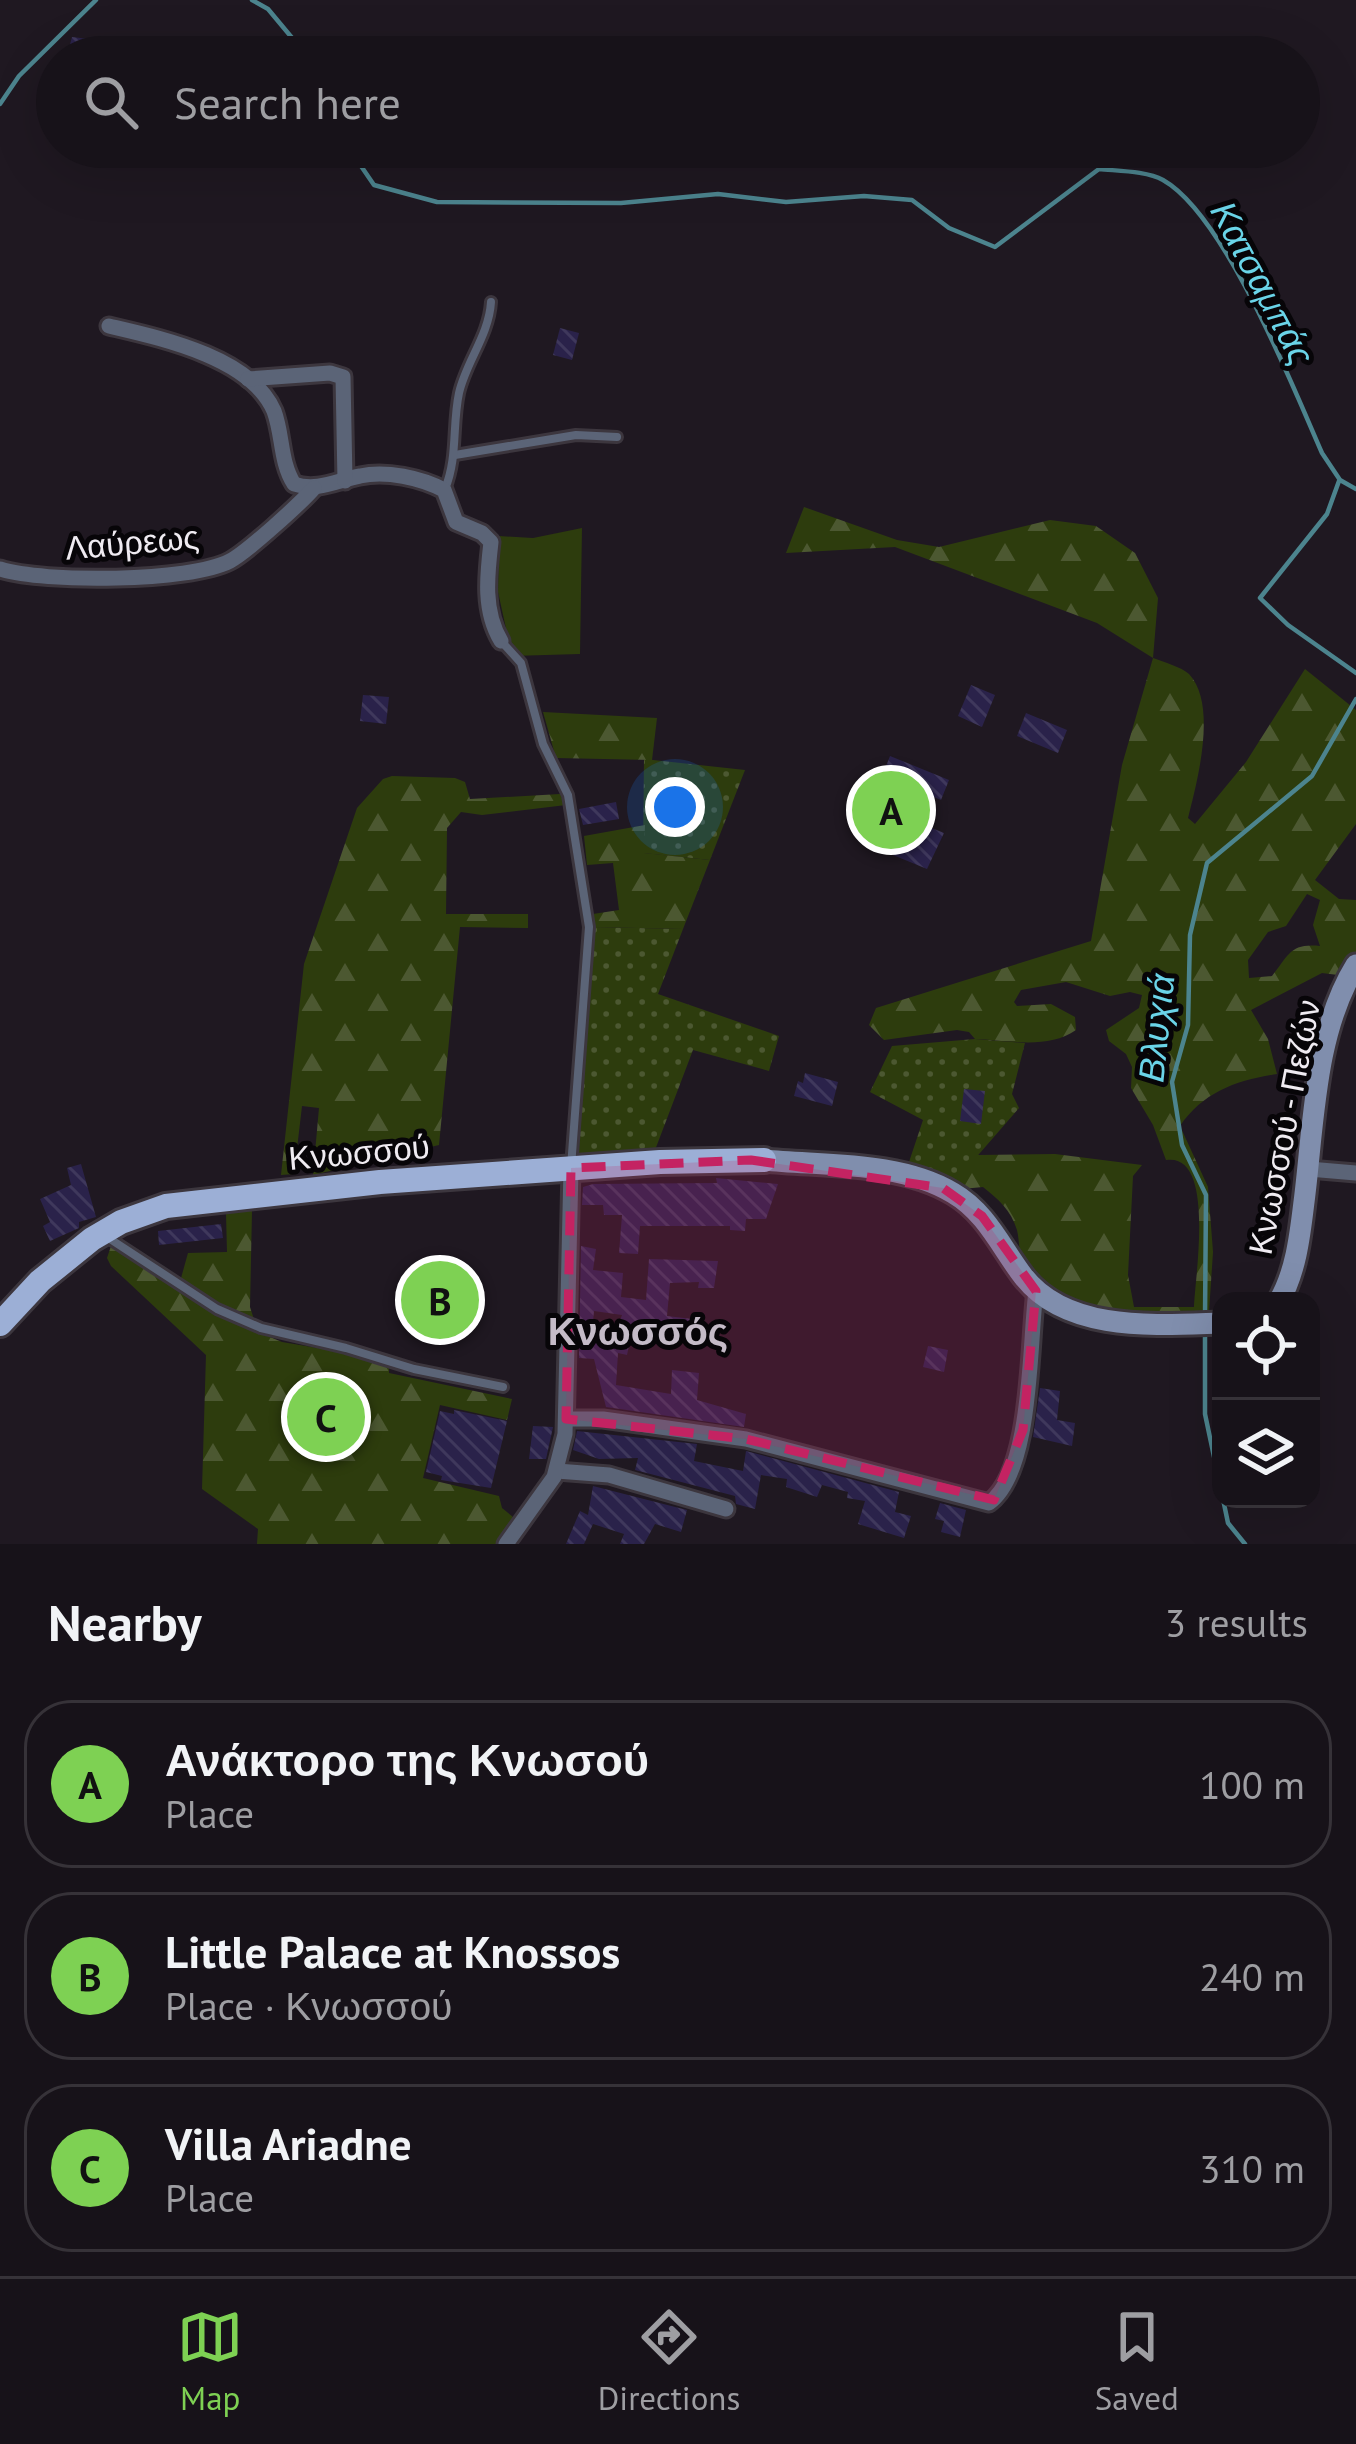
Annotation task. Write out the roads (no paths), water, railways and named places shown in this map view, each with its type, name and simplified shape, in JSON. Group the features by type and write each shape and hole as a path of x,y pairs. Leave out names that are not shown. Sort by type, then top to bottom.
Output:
{"main road":[{"name":"Κνωσσού - Πεζών","path":"1282,1292 1297,1250 1326,1044 1356,965"},
{"name":"Κνωσσού","path":"0,1324 47,1274 101,1233 157,1208 203,1198 686,1160 764,1160"},
{"path":"764,1160 907,1175 938,1185 982,1216 1036,1291 1084,1315 1131,1323 1211,1324"}],"street":[{"path":"109,326 164,338 248,379 269,401 277,419 287,472 294,484 314,488 387,474 445,490 456,522 482,533 490,542 488,598 501,641"},
{"path":"248,379 343,376 345,481"},
{"name":"Λαύρεως","path":"0,569 34,578 58,578 153,574 220,565 238,555 314,488"},
{"path":"506,1544 557,1471 566,1419 571,1168"},
{"path":"1309,1169 1356,1173"},
{"path":"566,1419 603,1419 746,1438 989,1503 1004,1486 1023,1430 1036,1291"},
{"path":"557,1471 609,1475 726,1508"}],"lane":[{"path":"445,490 455,454 459,395 487,325 491,302"},
{"path":"455,454 576,435 617,436"},
{"path":"501,641 521,663 543,744 568,795 589,927 571,1168"},
{"path":"101,1233 217,1309 261,1328 503,1387"}],"waterway":[{"name":"Κατσαμπάς","path":"60,36 96,0"},
{"name":"Κατσαμπάς","path":"252,0 268,9 290,36"},
{"name":"Κατσαμπάς","path":"0,104 36,59"},
{"name":"Κατσαμπάς","path":"362,168 374,185 437,202 621,203 718,194 786,202 864,196 912,200 949,228 995,247 1099,169 1156,177 1186,199 1210,228 1275,346 1322,453 1340,480 1356,489"},
{"name":"Βλυχιά","path":"1339,481 1327,514 1260,598 1288,625 1356,673"},
{"name":"Βλυχιά","path":"1205,1318 1206,1195 1182,1145 1172,1082 1188,1025 1190,935 1207,863 1312,776 1356,699"},
{"name":"Βλυχιά","path":"1205,1329 1205,1414 1212,1447"},
{"name":"Βλυχιά","path":"1225,1508 1228,1523 1245,1544"}],"place":[{"name":"Ανάκτορο της Κνωσού","path":"891,810"},
{"name":"Little Palace at Knossos","path":"440,1300"},
{"name":"Villa Ariadne","path":"326,1417"}],"district":[{"name":"Κνωσσός","path":"638,1331"}]}
